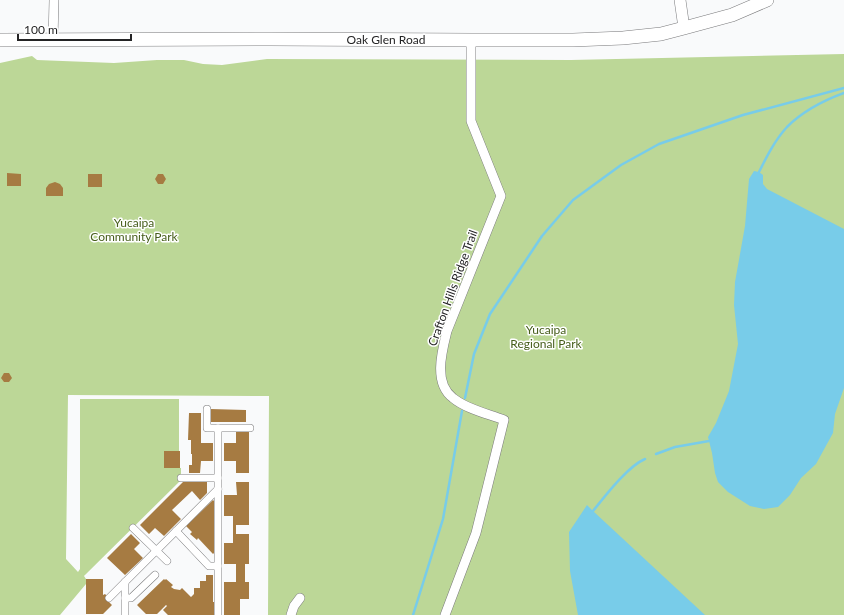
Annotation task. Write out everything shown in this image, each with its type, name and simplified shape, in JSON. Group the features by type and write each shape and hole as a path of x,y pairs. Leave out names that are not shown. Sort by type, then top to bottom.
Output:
{"main road":[{"name":"Oak Glen Road","path":"0,40 572,40 623,38 661,34 684,28 732,15 767,0"}],"street":[{"path":"53,40 54,0"},
{"path":"680,0 684,28"},
{"name":"Crafton Hills Ridge Trail","path":"445,615 476,533 504,420 465,405 452,398 444,388 441,372 441,354 447,331 501,196 471,122 471,40"},
{"path":"207,408 207,428 250,428"},
{"path":"218,428 218,615"},
{"path":"181,478 218,478"},
{"path":"109,598 218,489"},
{"path":"133,528 166,561"},
{"path":"176,531 209,566 218,566"},
{"path":"125,598 131,598 155,575"},
{"path":"125,582 125,615"},
{"path":"292,615 294,606 300,598"}],"green space":[{"name":"Yucaipa Regional Park","path":"844,54 844,615 268,615 269,396 68,395 66,559 78,572 80,569 80,399 179,399 179,451 164,451 164,467 181,468 181,480 84,576 86,579 86,584 60,615 0,615 0,63 32,56 37,60 114,63 184,60 203,64 222,65 267,59 571,60"}],"water":[{"path":"754,171 763,175 763,184 767,189 844,229 844,388 835,414 833,433 816,464 801,478 790,495 778,507 764,509 750,506 728,492 718,482 708,437 716,423 729,391 738,344 734,305 735,282 745,226 749,179"},
{"path":"587,505 705,615 578,615 570,571 569,532"}],"building":[{"path":"7,173 21,174 21,186 7,186"},
{"path":"88,174 102,174 102,187 88,187"},
{"path":"158,174 163,174 166,179 163,184 158,184 155,179"},
{"path":"55,182 60,184 63,188 63,196 46,196 46,188 49,184"},
{"path":"4,373 9,373 12,378 9,382 4,382 1,378"},
{"path":"210,409 246,410 246,422 210,422"},
{"path":"189,413 201,413 201,443 213,443 213,461 201,461 200,473 189,473 189,465 192,465 192,454 191,440 188,440"},
{"path":"236,431 249,431 249,473 236,473 236,461 224,461 224,443 236,443"},
{"path":"164,451 180,451 180,468 164,468"},
{"path":"183,482 207,482 207,493 200,500 192,491 172,510 181,519 164,536 155,528 149,534 140,525"},
{"path":"236,482 249,482 249,525 236,525 236,534 249,534 249,564 245,564 245,582 249,582 249,599 240,599 240,615 224,615 224,582 236,582 236,564 224,564 224,543 233,543 233,516 224,516 224,495 237,495"},
{"path":"213,500 215,502 215,552 213,554 198,538 197,540 190,534 192,532 186,526"},
{"path":"131,534 140,543 134,549 143,558 125,575 107,558"},
{"path":"206,575 213,575 213,602 215,602 215,615 168,615 163,610 167,606 166,605 157,614 146,614 137,605 164,579 173,585 171,587 174,589 180,590 182,588 191,597 194,594 194,588 200,588 200,581 206,581"},
{"path":"86,579 103,579 103,595 105,594 111,600 109,602 112,605 103,614 86,614"}],"waterway":[{"path":"465,398 474,354 490,314 542,236 573,200 621,165 659,144 743,115 844,88"},
{"path":"759,172 768,154 787,127 814,107 844,93"},
{"path":"413,615 443,519 462,411"},
{"path":"656,454 675,447 709,441"},
{"path":"593,511 624,475 631,468 645,459"}],"park label":[{"name":"Yucaipa Community Park","path":"134,230"}]}
